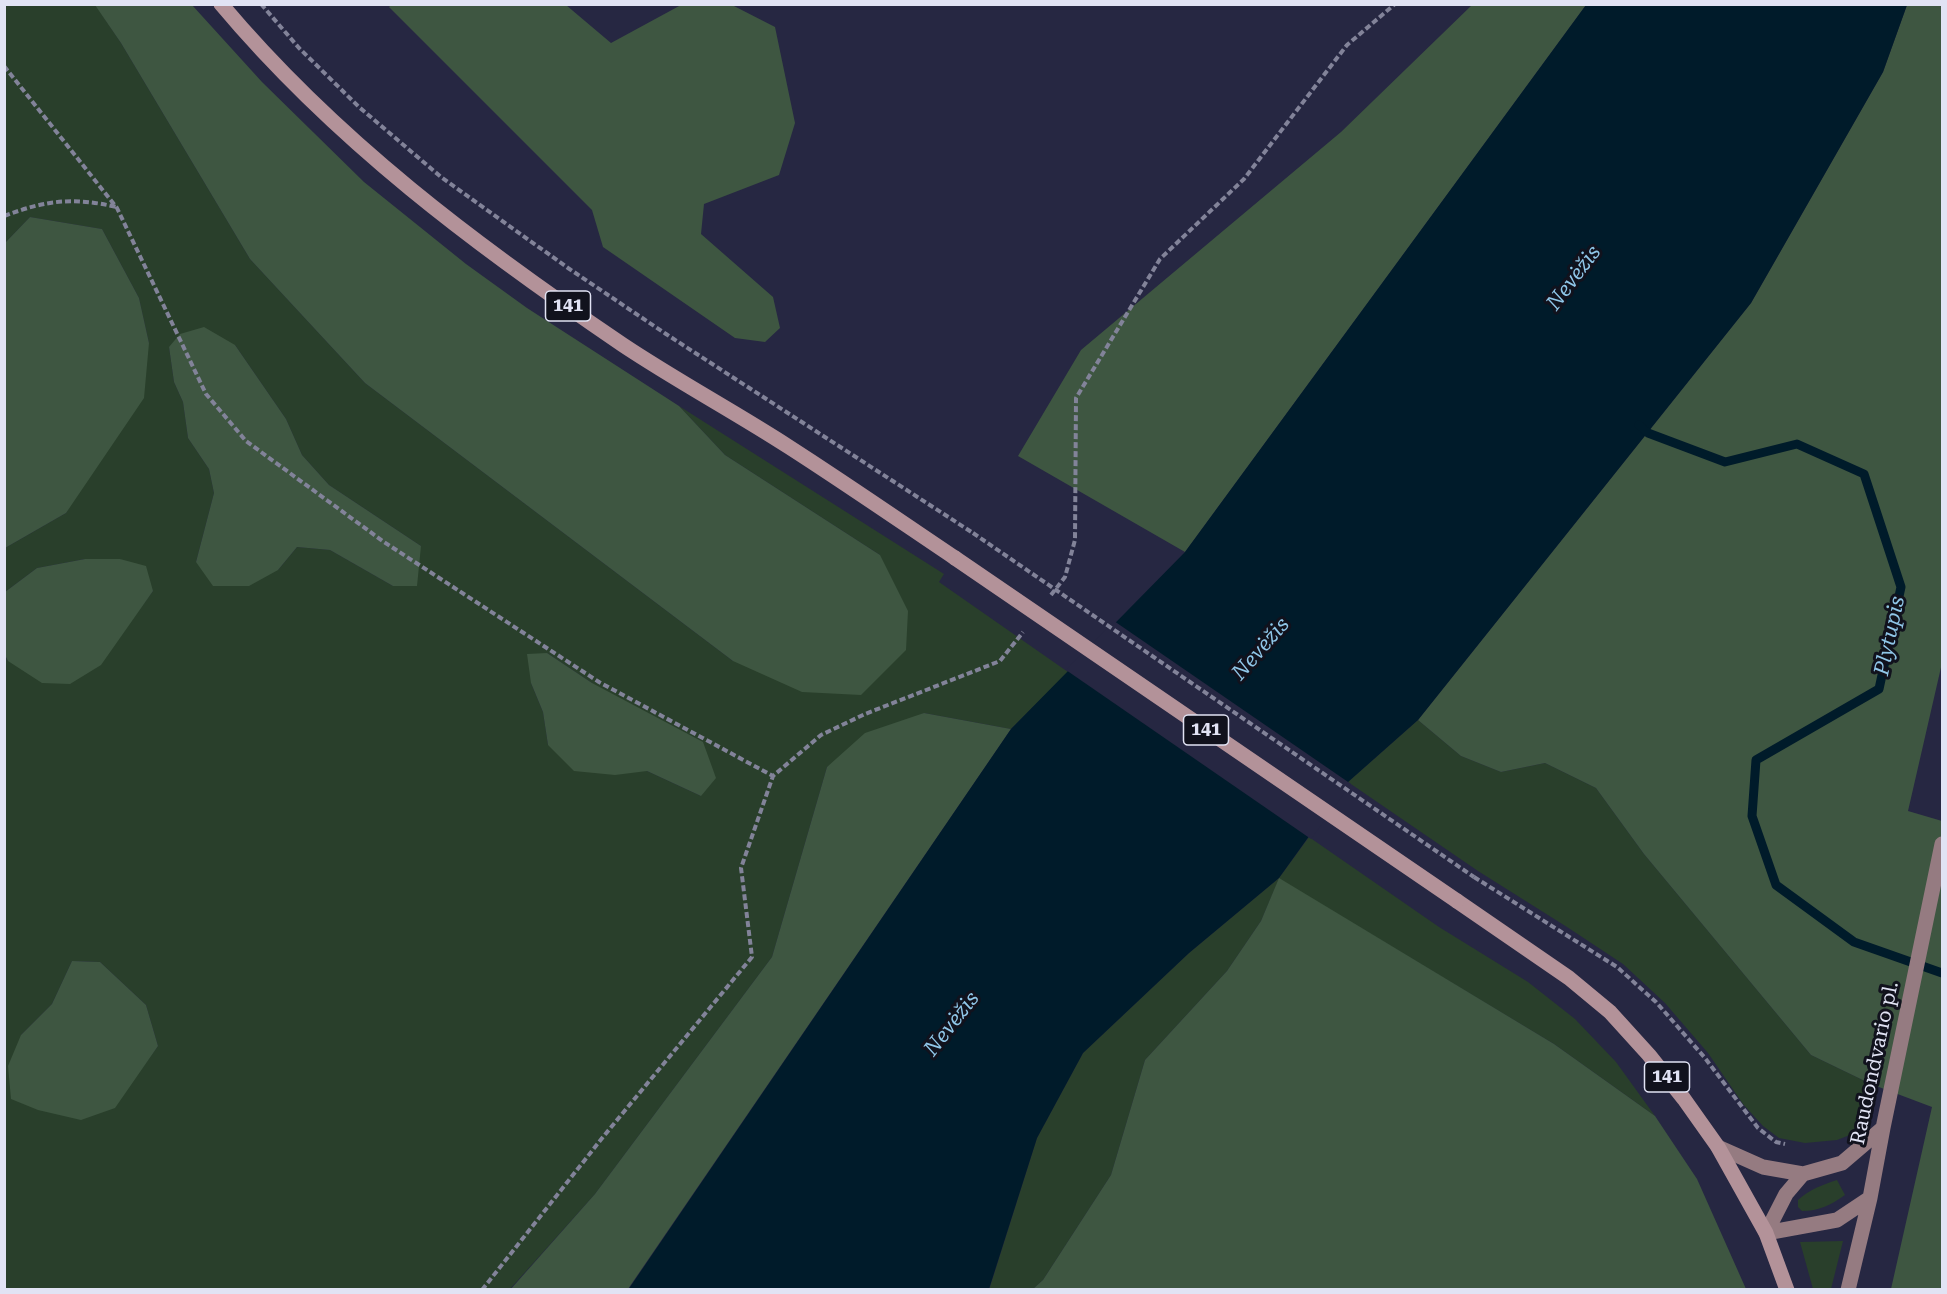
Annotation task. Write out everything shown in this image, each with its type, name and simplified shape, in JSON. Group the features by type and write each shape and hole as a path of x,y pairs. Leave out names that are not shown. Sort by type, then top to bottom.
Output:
{"main road":[{"name":"141","path":"221,4 299,90 358,146 424,201 512,266 625,346 789,447 955,558 1569,978 1610,1012 1656,1064 1718,1147 1766,1233 1787,1290"},
{"name":"Raudondvario pl.","path":"1848,1290 1870,1198 1942,844"},
{"path":"1718,1147 1763,1167 1803,1174 1842,1163 1883,1128"},
{"path":"1766,1233 1786,1194 1803,1174"},
{"path":"1766,1233 1837,1220 1870,1198"}],"path":[{"path":"261,4 299,48 359,107 441,177 568,268 656,328 973,533 1474,877 1617,966 1656,1002 1691,1042 1758,1128 1776,1142 1794,1147"},
{"path":"1051,596 1065,577 1075,540 1076,398 1160,259 1244,179 1347,45 1395,4"},
{"path":"4,66 117,208 206,394 246,441 384,542 599,682 773,776"},
{"path":"4,216 32,206 69,200 92,202 117,208"},
{"path":"482,1290 603,1137 752,957 741,868 773,776 822,735 865,714 1000,661 1029,624"}],"green space":[{"path":"95,4 121,43 250,259 365,383 733,661 880,555 725,455 679,406 944,574 939,582 1068,672 1011,729 924,713 827,767 772,957 595,1194 510,1289 5,1290 4,655 8,661 129,623 153,591 120,559 85,559 37,568 5,592 5,548 66,513 149,343 139,298 102,229 30,217 5,243 5,5","holes":["235,345 286,419 302,455 329,485 421,546 393,586 330,550 297,547 278,570 196,562 214,493 209,469 188,438 183,402 174,382 169,347","547,653 592,683 701,796 647,771 548,745 543,712 531,683","72,961 100,962 146,1005 158,1046 136,1076 21,1035 52,1004"]},
{"path":"392,4 566,5 611,43 681,5 732,5 775,27 795,123 779,175 704,204 701,234 773,297 780,328 765,342 735,338 603,247 592,210 389,7"},
{"path":"95,5 192,5 262,82 364,182 466,264 527,308 679,406 725,455 880,555 908,611 906,650 861,695 802,692 733,661 365,383 250,259 121,43"},
{"path":"1472,5 1586,5 1185,552 1018,456 1081,350 1341,132"},
{"path":"1907,5 1942,5 1942,663 1908,811 1942,821 1942,1289 1891,1289 1932,1107 1871,1084 1811,1055 1644,854 1596,788 1545,763 1501,772 1461,756 1418,720 1751,303 1883,72"},
{"path":"30,217 102,229 139,298 149,343 144,398 66,513 5,548 5,243"},
{"path":"204,327 235,345 286,419 302,455 329,485 421,546 417,586 393,586 330,550 297,547 278,570 249,586 213,586 196,562 214,493 209,469 188,438 183,402 174,382 169,347 180,334"},
{"path":"85,559 120,559 146,566 153,591 101,665 70,684 42,683 8,661 5,655 5,592 37,568"},
{"path":"547,653 592,683 703,742 716,778 701,796 647,771 615,775 574,771 548,745 543,712 531,683 527,654"},
{"path":"924,713 1011,729 628,1289 510,1290 595,1194 772,957 827,767 865,733"},
{"path":"1418,720 1461,756 1501,772 1545,763 1596,788 1644,854 1811,1055 1871,1084 1871,1112 1855,1133 1837,1140 1805,1143 1779,1138 1763,1126 1743,1104 1708,1053 1665,1003 1623,964 1478,871 1348,782"},
{"path":"1309,837 1439,927 1528,982 1575,1019 1616,1062 1655,1116 1554,1044 1279,879 1261,921 1227,971 1145,1060 1111,1175 1043,1280 1033,1289 989,1290 1037,1138 1083,1053 1189,953 1279,878"},
{"path":"1279,878 1554,1044 1655,1116 1697,1179 1746,1289 1033,1289 1043,1280 1111,1175 1145,1060 1227,971 1261,921"},
{"path":"72,961 100,962 146,1005 158,1046 115,1108 81,1120 38,1110 11,1099 8,1066 21,1035 52,1004"},
{"path":"1837,1180 1845,1195 1819,1209 1802,1211 1798,1207 1798,1200 1807,1193"},
{"path":"1843,1241 1831,1289 1813,1289 1800,1242"}],"water":[{"name":"Nevėžis","path":"1586,5 1907,5 1883,72 1751,303 1418,720 1348,782 1279,878 1189,953 1083,1053 1037,1138 989,1289 628,1290 1011,729 1185,552"}],"pier":[{"path":"1114,621 1351,784 1311,839 1066,670"}],"waterway":[{"name":"Plytupis","path":"1639,425 1648,433 1725,462 1797,444 1864,474 1901,587 1879,689 1756,760 1752,816 1776,885 1854,942 1942,973"}]}
